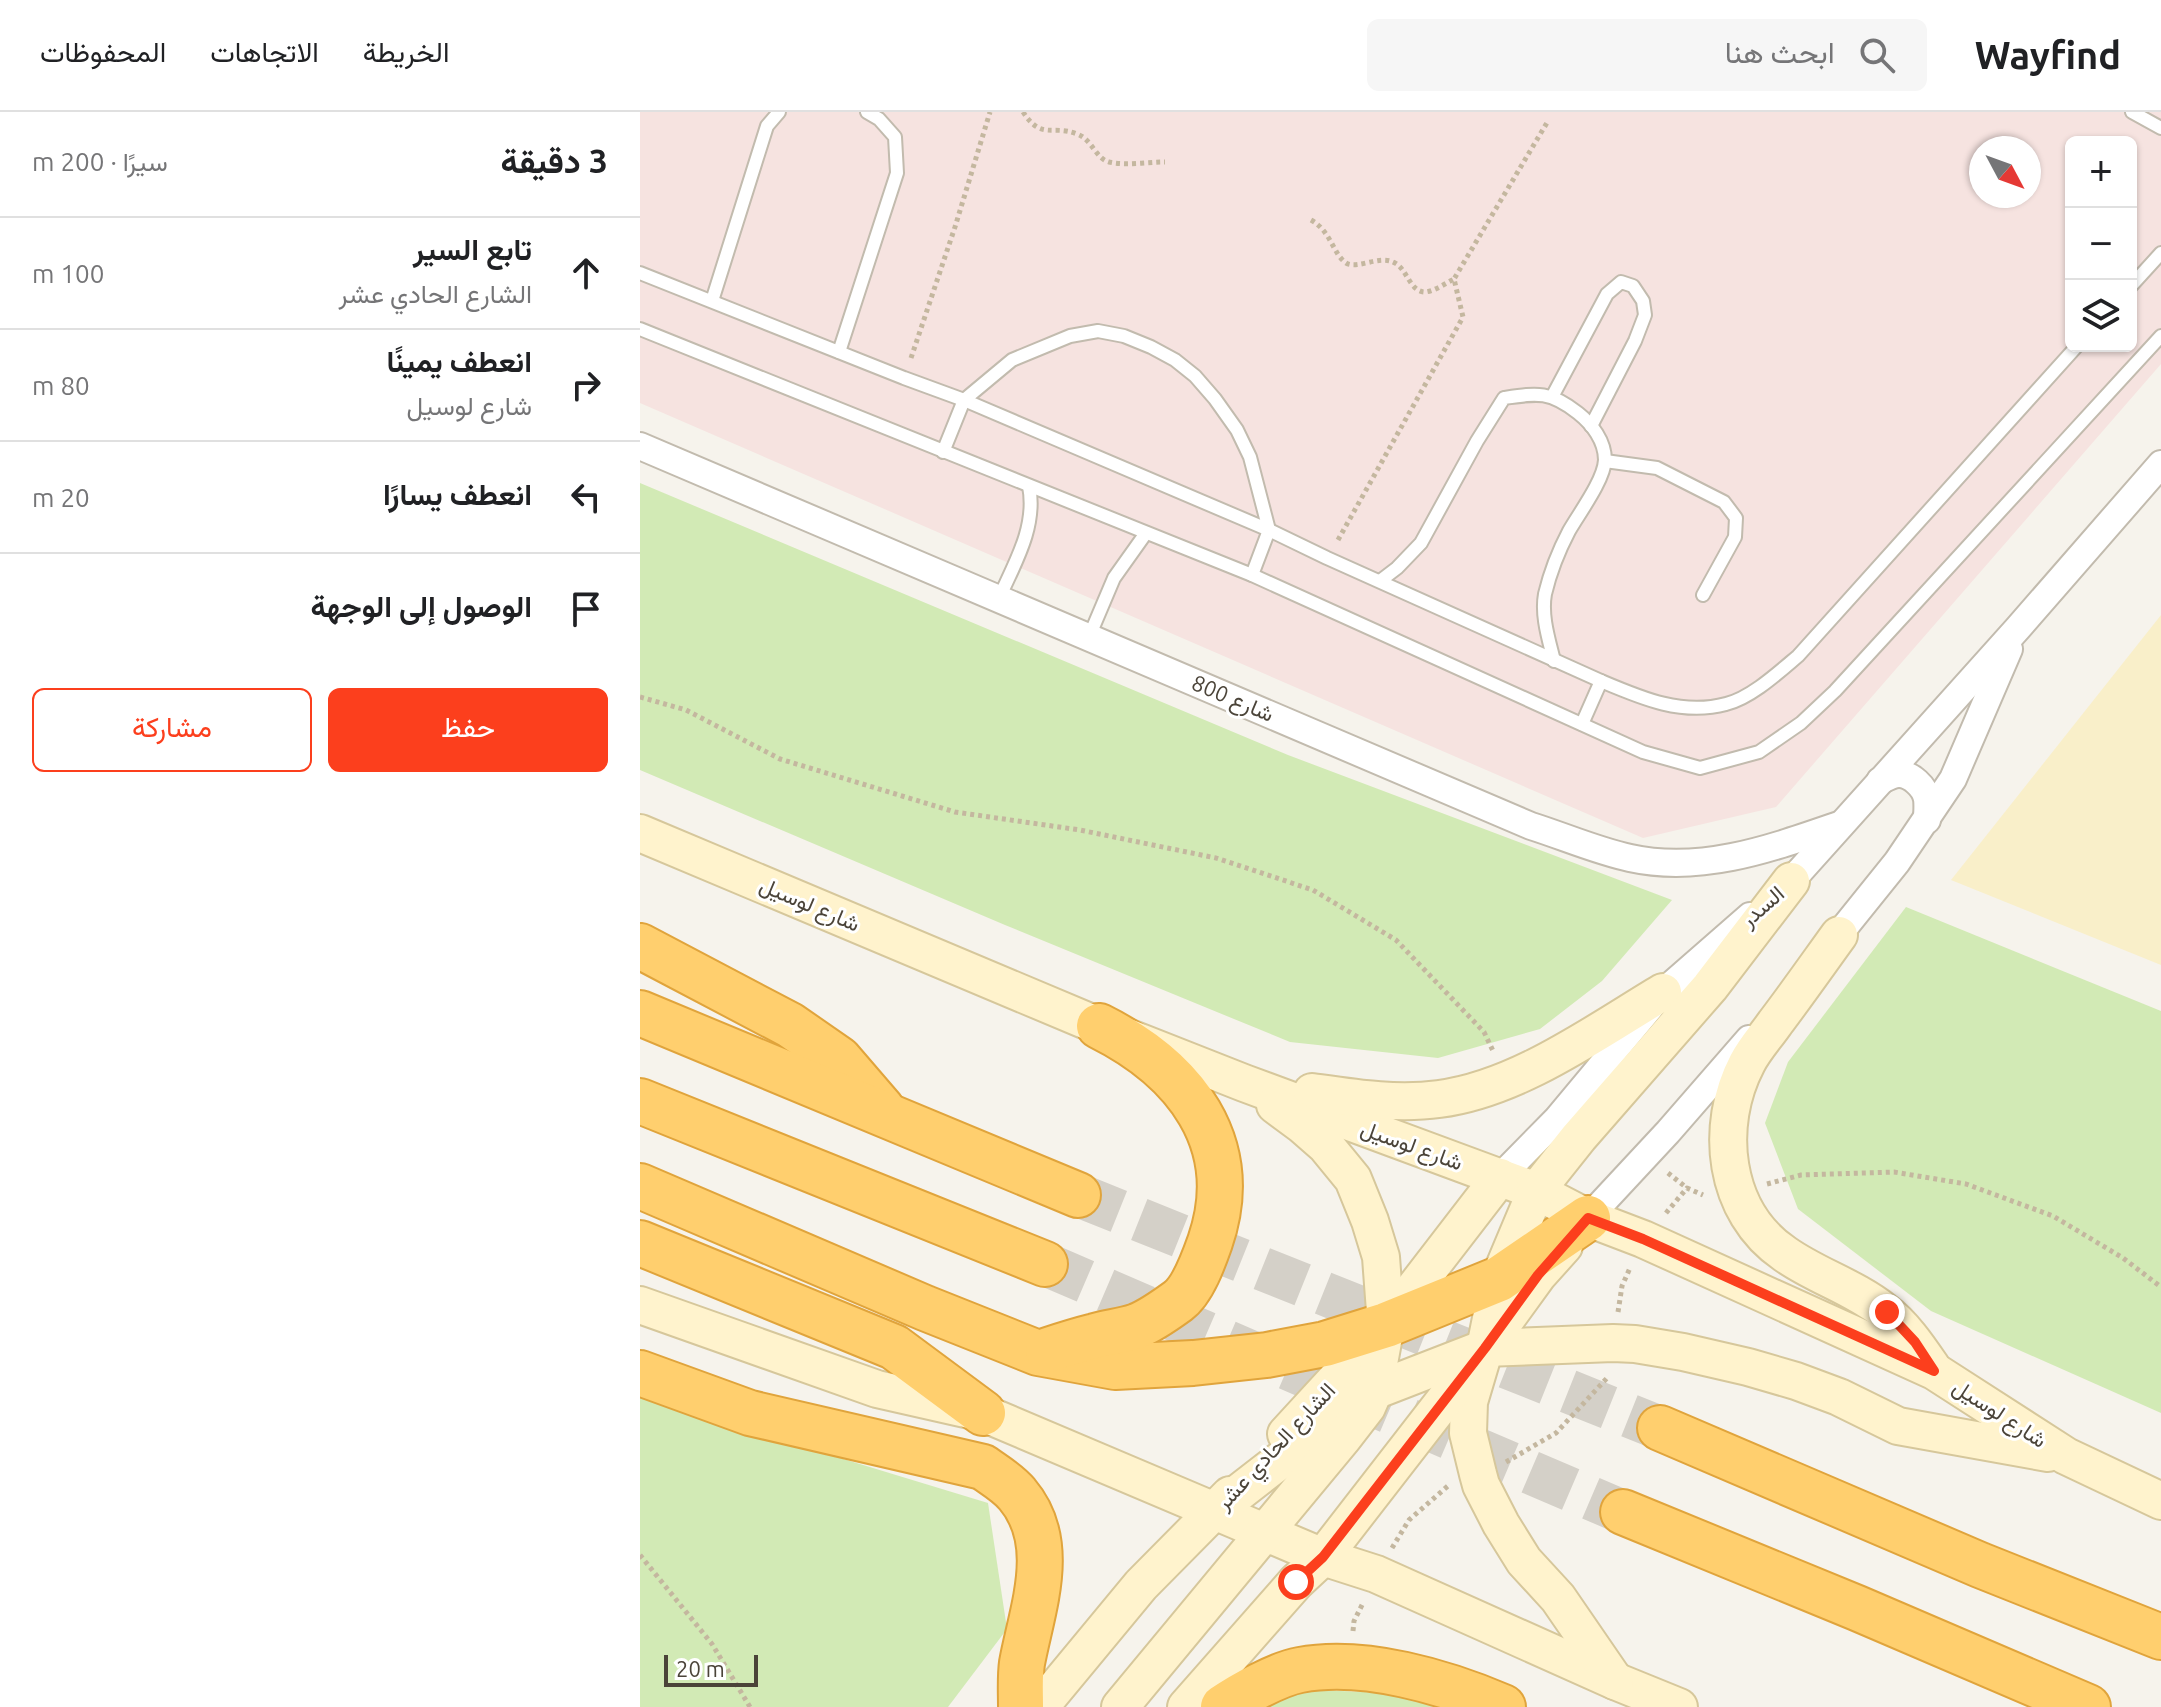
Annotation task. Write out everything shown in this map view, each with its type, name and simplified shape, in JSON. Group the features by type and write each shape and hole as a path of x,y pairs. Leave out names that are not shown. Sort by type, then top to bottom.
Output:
{"highway":[{"path":"640,946 790,1025 827,1050 839,1059 886,1114"},
{"path":"640,1013 1078,1195"},
{"path":"1038,1353 1138,1325 1182,1299 1202,1264 1217,1221 1219,1182 1213,1137 1191,1098 1145,1052 1099,1026"},
{"path":"640,1101 1045,1264"},
{"path":"640,1186 1038,1353 1115,1367 1267,1355 1325,1344 1386,1325 1499,1279 1588,1218"},
{"path":"640,1243 894,1347 983,1413"},
{"path":"640,1373 750,1413 983,1467 1011,1487 1029,1513 1037,1534 1040,1566 1038,1591 1022,1666 1021,1707"},
{"path":"1660,1428 1980,1565 2161,1637"},
{"path":"1623,1512 2088,1707"},
{"path":"1223,1707 1240,1695 1298,1670 1348,1667 1386,1671 1462,1689 1503,1707"}],"street":[{"name":"شارع 800","path":"640,446 1531,826 1630,858 1689,864 1746,854 1839,825"},
{"name":"السدر","path":"1500,1177 1557,1119 1663,992 1791,881 2161,464"},
{"name":"السدر","path":"1588,1218 1668,1132 1839,935 1897,862 1953,779 2018,628"},
{"path":"1880,781 1900,774 1917,782 1925,791 1927,820"},
{"name":"شارع لوسيل","path":"640,833 1099,1026 1536,1191 1588,1218 1658,1246 1934,1371 2066,1456 2161,1501"},
{"path":"1615,1681 1558,1598 1524,1561 1501,1524 1481,1485 1468,1433 1469,1402 1485,1348 1499,1279 1536,1191 1710,987 1791,881"},
{"path":"1839,935 1747,1063 1734,1098 1728,1157 1736,1192 1755,1227 1781,1251 1812,1272 1856,1292 1887,1312 1915,1342 1934,1371"},
{"path":"1244,1083 1360,1099 1407,1101 1475,1092 1530,1071 1663,992"},
{"path":"1120,1707 1267,1532 1367,1407 1374,1391 1386,1325 1381,1257 1353,1179 1326,1146 1244,1083"},
{"name":"الشارع الحادي عشر","path":"1040,1707 1141,1585 1215,1511 1386,1325 1500,1177"},
{"path":"1186,1707 1296,1582 1323,1557 1538,1275 1588,1218"},
{"path":"640,1305 877,1389 983,1413 1323,1557 1376,1574 1679,1707"},
{"path":"1215,1511 1313,1437 1347,1407 1374,1391 1485,1348 1613,1343 1683,1352 1796,1381 1839,1397 1898,1426 2066,1456"}],"lane":[{"path":"712,301 767,126 779,112"},
{"path":"839,352 897,173 895,137 879,119 867,112"},
{"path":"2132,112 2161,128"},
{"path":"2136,280 2161,253"},
{"path":"640,273 964,400 1269,530 1601,681 1647,700 1688,709 1728,704 1766,683 1798,656 2072,352"},
{"path":"1552,397 1607,294 1621,282 1633,286 1643,301 1645,315 1591,426"},
{"path":"640,329 1252,575 1643,752 1700,768 1759,752 1801,723 1835,691 2161,336"},
{"path":"943,452 964,400 1012,360 1070,336 1098,331 1124,336 1175,360 1195,376 1237,430 1250,457 1269,530 1252,575"},
{"path":"1380,581 1421,543 1504,398 1538,393 1561,400 1591,426 1602,442 1605,461 1601,475 1567,535 1544,598 1546,628 1554,661"},
{"path":"1605,461 1657,468 1724,502 1736,518 1735,537 1703,595"},
{"path":"999,598 1026,538 1032,501 1029,486"},
{"path":"1089,637 1114,578 1146,533"},
{"path":"1582,724 1601,681"}],"path":[{"path":"904,378 990,112"},
{"path":"1023,112 1032,125 1045,131 1078,134 1089,141 1102,159 1113,163 1165,162"},
{"path":"1311,220 1322,226 1347,263 1355,266 1384,260 1394,262 1402,268 1414,287 1421,292 1429,291 1454,279 1548,121"},
{"path":"1327,558 1463,317 1454,279"},
{"path":"640,697 686,710 780,759 955,812 1080,830 1216,858 1313,890 1396,940 1484,1032 1509,1080"},
{"path":"1736,1192 1801,1175 1894,1172 1966,1184 2053,1216 2123,1258 2161,1287"},
{"path":"640,1555 712,1644 750,1707"}],"shaded area":[{"path":"640,112 2161,112 2161,364 1776,807 1643,838 640,403"}],"green space":[{"path":"640,483 1288,755 1672,900 1602,981 1540,1029 1438,1058 1290,1042 640,770"},
{"path":"1906,907 2161,1011 2161,1413 1931,1311 1798,1209 1765,1123 1788,1062"},
{"path":"640,1397 988,1503 1007,1629 948,1707 640,1707"},
{"path":"1292,1689 1414,1694 1442,1707 1252,1707"}],"sand":[{"path":"2161,615 2161,965 1951,880"}],"tunnel":[{"path":"1078,1195 1660,1428"},
{"path":"1045,1264 1623,1512"}],"route":[{"path":"1296,1582 1323,1557 1538,1275 1588,1218 1643,1239 1934,1371 1915,1342 1887,1312"}]}
